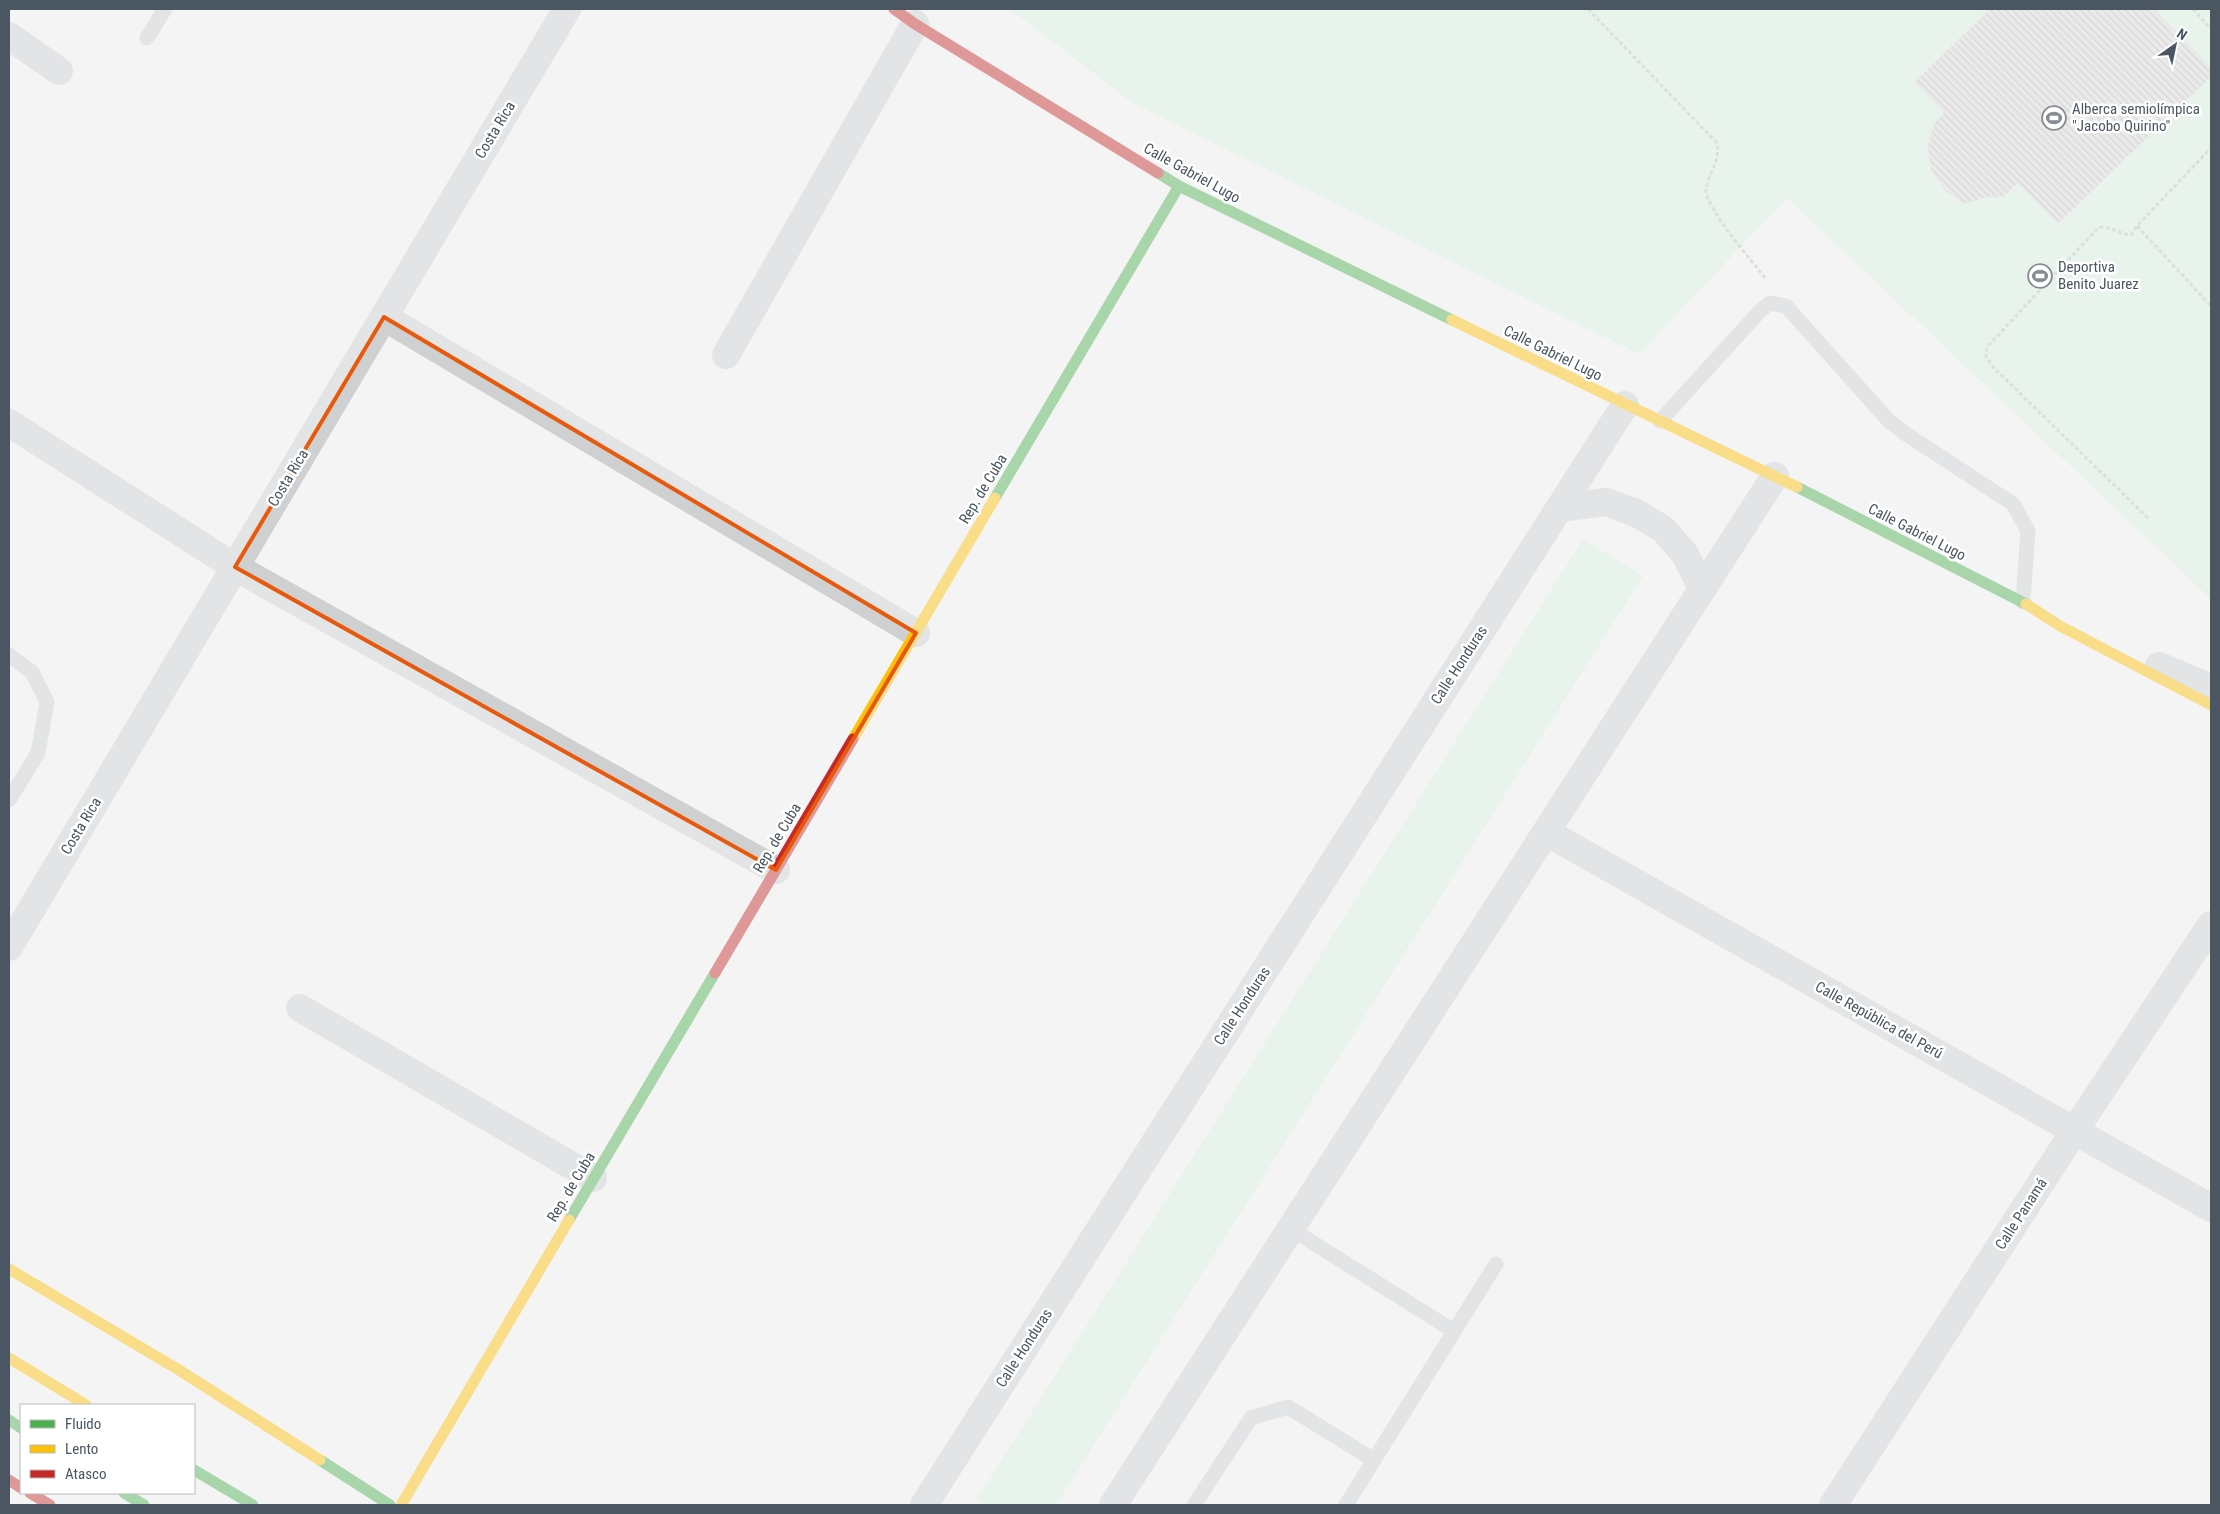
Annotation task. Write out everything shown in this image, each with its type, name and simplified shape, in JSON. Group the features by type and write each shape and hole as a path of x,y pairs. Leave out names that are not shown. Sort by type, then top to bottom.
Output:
{"street":[{"name":"Costa Rica","path":"9,947 567,9"},
{"path":"726,355 904,16"},
{"name":"Calle Gabriel Lugo","path":"904,16 1178,186 1625,405 1775,476 2023,602 2060,626 2211,705"},
{"path":"9,36 59,71"},
{"name":"Rep. de Cuba","path":"401,1505 1178,186"},
{"path":"384,317 916,632"},
{"name":"Calle Honduras","path":"924,1505 1625,405"},
{"path":"9,424 235,567 776,870"},
{"path":"1113,1505 1775,476"},
{"path":"1560,508 1606,502 1636,512 1663,529 1685,554 1702,589"},
{"path":"2060,626 2211,688"},
{"name":"Calle República del Perú","path":"1546,832 2211,1208"},
{"name":"Calle Panamá","path":"1833,1505 2075,1130 2211,924"},
{"path":"300,1008 593,1178"},
{"path":"9,1269 179,1370 390,1505"},
{"path":"9,1358 84,1404"},
{"path":"9,1420 20,1427"},
{"path":"195,1471 253,1505"},
{"path":"9,1480 20,1487"},
{"path":"32,1494 50,1505"},
{"path":"126,1494 144,1505"}],"lane":[{"path":"146,38 165,9"},
{"path":"1660,422 1760,310 1770,303 1786,306 1888,420 1906,434 2013,504 2028,531 2023,602"},
{"path":"9,655 32,672 47,702 38,753 9,800"},
{"path":"1291,1229 1454,1331"},
{"path":"1346,1505 1496,1264"},
{"path":"1194,1505 1251,1418 1288,1407 1374,1460"}],"path":[{"path":"1588,9 1717,143 1719,153 1706,191 1710,205 1786,306"},
{"path":"2193,9 2211,29"},
{"path":"2148,518 1994,368 1986,357 1987,347 2099,227 2107,226 2120,234 2131,235 2137,226 2211,148"},
{"path":"2137,226 2211,306"}],"highlighted area":[{"path":"384,317 916,633 776,870 235,567"}],"green space":[{"name":"Deportiva Benito Juarez","path":"1010,9 2211,9 2211,599 1787,198 1639,354 1131,102"},
{"path":"1583,539 1643,576 1056,1505 986,1505 977,1499"}],"building":[{"name":"Alberca semiolímpica \"Jacobo Quirino\"","path":"1990,9 2154,9 2211,67 2211,77 2058,224 2018,183 2004,197 1985,198 1965,204 1946,192 1931,171 1927,147 1934,123 1944,113 1914,82"}],"traffic: fast":[{"path":"1158,173 1179,186 1452,320"},
{"path":"995,498 1179,186"},
{"path":"1797,487 2026,604"},
{"path":"569,1220 715,973"},
{"path":"9,1420 20,1427"},
{"path":"320,1460 390,1505"},
{"path":"195,1471 253,1505"},
{"path":"126,1494 144,1505"}],"traffic: slow":[{"path":"1452,320 1797,487"},
{"path":"853,739 995,498"},
{"path":"2026,604 2060,626 2211,705"},
{"path":"401,1505 569,1220"},
{"path":"9,1269 179,1370 320,1460"},
{"path":"9,1358 84,1404"}],"traffic: jam":[{"path":"894,9 915,24 1158,173"},
{"path":"715,973 853,739"},
{"path":"9,1480 20,1487"},
{"path":"32,1494 50,1505"}],"place":[{"name":"Alberca semiolímpica \"Jacobo Quirino\"","path":"2054,118"},
{"name":"Deportiva Benito Juarez","path":"2040,276"}]}
